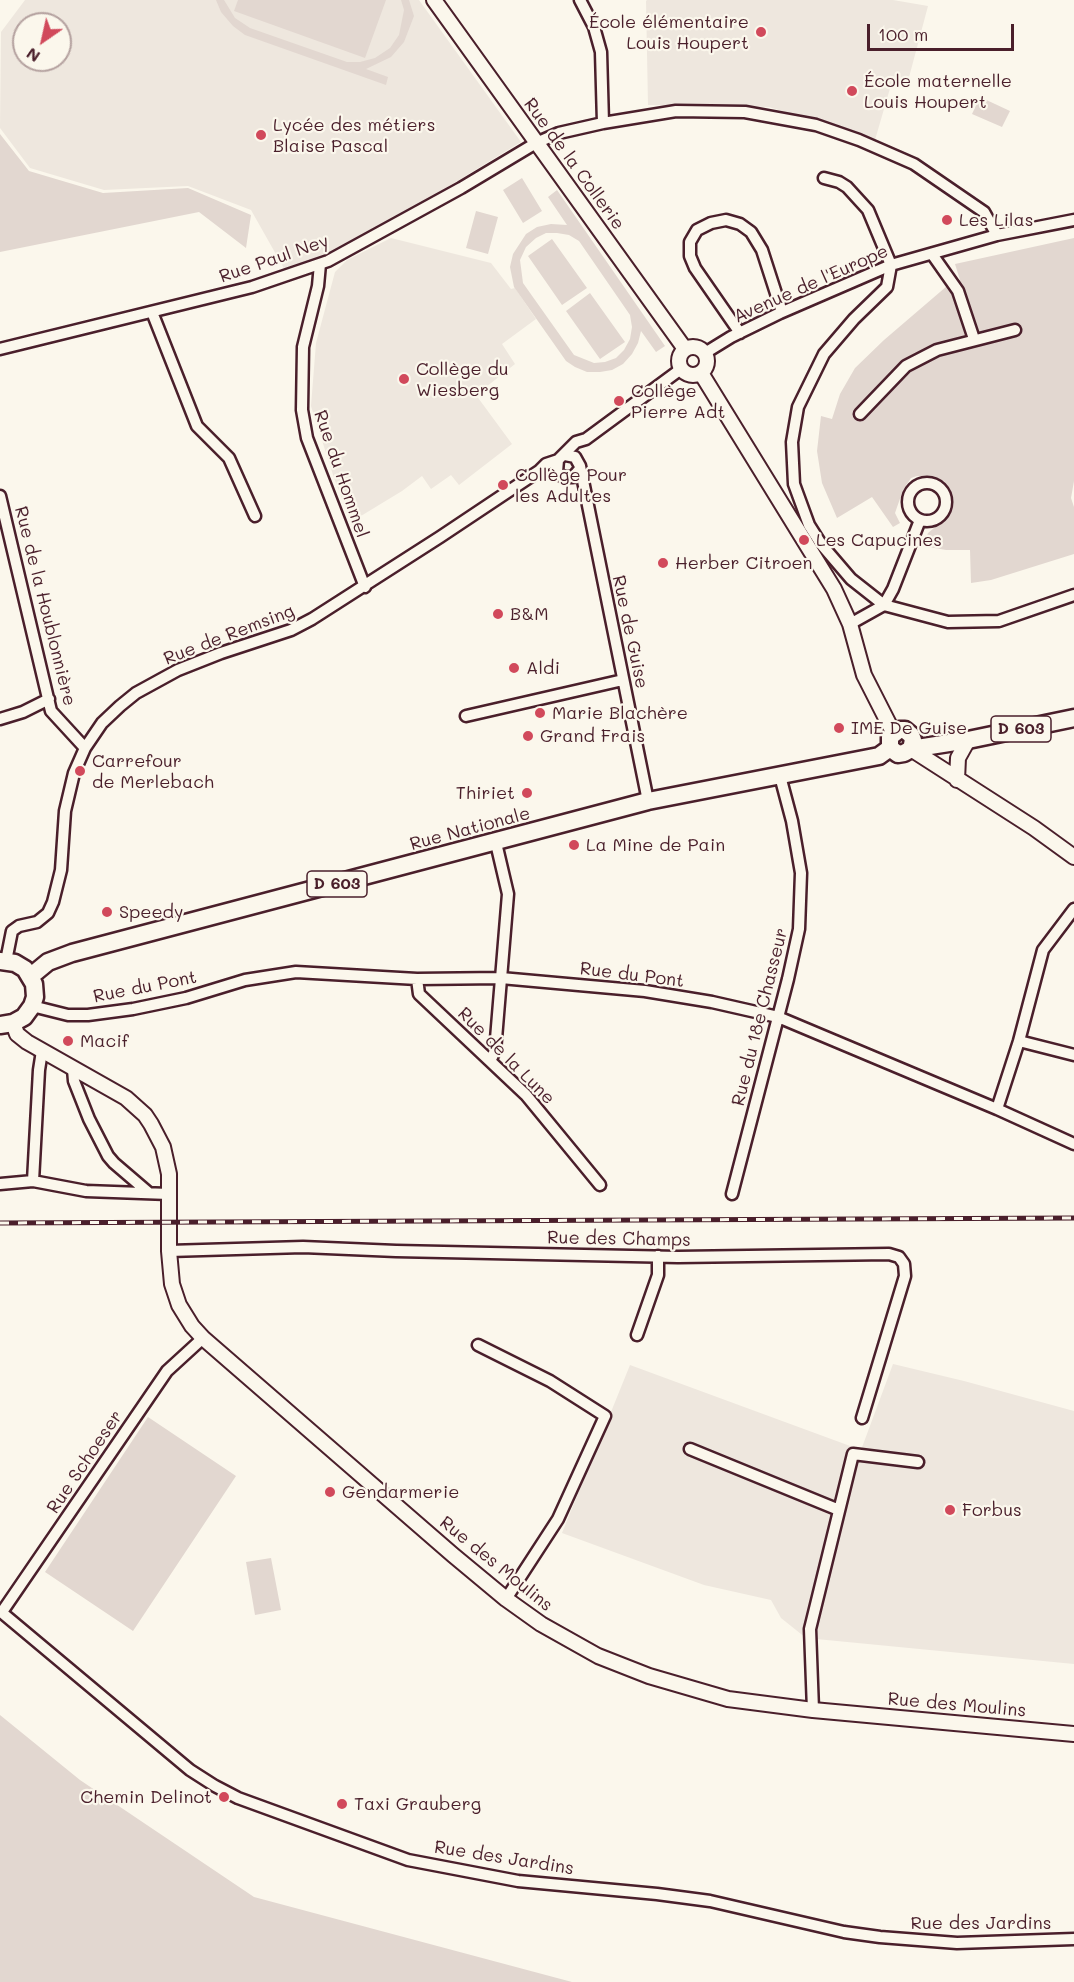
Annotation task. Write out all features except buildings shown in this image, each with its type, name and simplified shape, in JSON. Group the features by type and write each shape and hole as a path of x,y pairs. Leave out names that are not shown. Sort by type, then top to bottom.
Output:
{"main road":[{"name":"Rue de la Collerie","path":"434,0 685,349"},
{"path":"696,347 705,353 707,364 701,373 690,375 681,369 679,358 685,349 696,347"},
{"path":"701,373 834,589 850,624 864,675 898,754 904,753 911,742 957,780 1034,828 1074,857"},
{"name":"D 603","path":"911,742 945,743 968,740 1074,718"},
{"name":"Rue Nationale","path":"31,976 48,962 72,953 496,843 648,801 879,756 892,740"},
{"path":"957,780 958,758 968,740"},
{"path":"3,961 15,963 25,969 34,984 35,997 24,1017 7,1024"},
{"name":"Rue des Moulins","path":"7,1024 21,1038 126,1098 145,1115 158,1135 166,1158 170,1273 174,1295 185,1316 202,1338 506,1599 563,1638 598,1656 649,1676 728,1699 813,1710 1074,1734"}],"street":[{"path":"580,0 594,27 601,52 603,123"},
{"name":"Rue Paul Ney","path":"0,349 252,287 320,264 461,188 536,143 559,133 676,111 745,112 816,125 860,140 914,164 984,212 997,235"},
{"path":"824,178 847,187 868,210 891,265 887,287 854,319 824,354 798,406 792,442 794,484 810,525 821,544 851,579 884,605 948,622 999,621 1074,595"},
{"path":"740,333 695,268 690,256 690,242 697,230 711,223 726,220 740,224 751,232 762,250 782,312"},
{"name":"Avenue de l'Europe","path":"705,353 782,312 891,265 997,235 1074,220"},
{"path":"932,254 958,291 974,339"},
{"name":"Rue du Hommel","path":"320,264 318,286 303,347 302,410 308,438 365,587"},
{"path":"152,312 197,426 229,458 255,516"},
{"path":"860,414 906,366 937,350 1015,330"},
{"name":"Rue de Remsing","path":"3,961 12,931 19,926 37,922 48,914 53,902 61,870 66,802 74,773 85,748 102,723 136,693 197,662 291,630 312,620 539,471 546,464 560,463 576,442 586,439 681,369"},
{"path":"578,465 572,456 560,463 563,477 573,477 578,465 586,439"},
{"name":"Rue de Guise","path":"578,465 648,801"},
{"name":"Rue de la Houblonnière","path":"0,496 51,711 77,742 85,748"},
{"path":"850,624 884,605 920,520"},
{"path":"466,716 623,680"},
{"path":"0,719 23,712 49,699"},
{"name":"Rue du 18e Chasseur","path":"732,1194 799,929 801,873 792,821 780,776"},
{"path":"490,1061 495,1051 508,894 496,843"},
{"path":"997,1109 1019,1041 1043,950 1074,909"},
{"name":"Rue du Pont","path":"32,1006 68,1015 88,1015 133,1009 186,998 245,980 296,972 417,979 501,978 645,990 778,1017 997,1109 1074,1144"},
{"name":"Rue de la Lune","path":"417,979 419,994 526,1095 600,1185"},
{"path":"1019,1041 1074,1055"},
{"path":"33,1181 42,1051"},
{"path":"73,1068 74,1081 89,1119 108,1156 149,1193"},
{"path":"0,1184 33,1181 86,1191 169,1194"},
{"name":"Rue des Champs","path":"169,1251 303,1247 658,1256 889,1254 899,1257 904,1264 905,1276 862,1418"},
{"name":"Rue des Champs","path":"637,1335 658,1275 658,1256"},
{"name":"Rue Schoeser","path":"1,1611 166,1371 202,1338"},
{"path":"478,1345 550,1381 605,1416 558,1519 506,1599"},
{"path":"690,1449 839,1510"},
{"path":"813,1710 810,1629 853,1455 918,1462"},
{"name":"Rue des Jardins","path":"1,1611 41,1643 93,1691 190,1770 215,1786 238,1798 408,1860 519,1881 710,1901 844,1932 880,1937 957,1943 1074,1939"}],"shaded area":[{"name":"Lycée des métiers Blaise Pascal","path":"25,0 419,0 521,142 369,235 286,272 251,210 188,186 104,190 30,168 0,128 1,32 12,17 12,72 72,72 72,12 16,12"},
{"path":"216,0 224,0 235,18 250,28 347,62 360,62 375,58 390,48 399,35 404,10 401,0 409,0 414,16 404,42 391,57 366,69 388,77 386,85 245,35 233,26 221,12"},
{"path":"238,0 386,0 365,58 234,11"},
{"path":"647,0 893,0 928,6 908,81 893,78 875,140 769,107 648,105"},
{"path":"980,97 1010,111 1002,127 972,114"},
{"path":"0,134 29,171 103,193 188,188 251,215 246,248 199,212 0,252"},
{"path":"522,178 542,211 523,223 503,190"},
{"path":"557,190 665,346 656,352 641,331 632,354 623,364 612,370 587,372 566,361 514,287 510,267 513,254 526,234 537,227 551,224 567,225 548,197","holes":["546,233 569,235 579,241 630,315 632,327 630,339 616,358 594,363 574,355 523,283 520,260 526,247"]},
{"path":"476,211 498,217 488,254 466,248"},
{"name":"Collège du Wiesberg","path":"391,238 491,263 511,289 515,288 536,319 502,344 515,364 476,395 512,444 459,485 451,475 431,489 422,476 351,522 311,406 316,343 335,272 347,260"},
{"path":"1074,238 1074,481 1071,498 1074,507 1074,554 991,580 971,583 970,550 946,550 923,546 928,533 951,509 944,481 917,476 911,478 903,490 895,513 900,523 893,527 872,497 837,518 822,483 817,451 821,416 832,419 840,394 855,368 947,286 960,280 955,264"},
{"path":"552,239 587,288 562,305 528,256"},
{"path":"590,293 625,342 600,359 566,311"},
{"path":"893,1364 1074,1411 1074,1664 806,1638 781,1618 771,1600 704,1585 562,1533 630,1365 861,1450"},
{"path":"148,1417 236,1476 133,1631 45,1572"},
{"path":"271,1558 281,1610 255,1615 246,1562"},
{"path":"0,1715 80,1780 254,1897 572,1982 0,1982"}],"railway":[{"path":"0,1223 1074,1218"}],"place":[{"name":"École élémentaire Louis Houpert","path":"761,32"},
{"name":"École maternelle Louis Houpert","path":"852,91"},
{"name":"Lycée des métiers Blaise Pascal","path":"261,135"},
{"name":"Les Lilas","path":"947,220"},
{"name":"Collège du Wiesberg","path":"404,379"},
{"name":"Collège Pierre Adt","path":"619,401"},
{"name":"Collège Pour les Adultes","path":"503,485"},
{"name":"Les Capucines","path":"804,540"},
{"name":"Herber Citroen","path":"663,563"},
{"name":"B&M","path":"498,614"},
{"name":"Aldi","path":"514,668"},
{"name":"Marie Blachère","path":"540,713"},
{"name":"IME De Guise","path":"839,728"},
{"name":"Grand Frais","path":"528,736"},
{"name":"Carrefour de Merlebach","path":"80,771"},
{"name":"Thiriet","path":"527,793"},
{"name":"La Mine de Pain","path":"574,845"},
{"name":"Speedy","path":"107,912"},
{"name":"Macif","path":"68,1041"},
{"name":"Gendarmerie","path":"330,1492"},
{"name":"Forbus","path":"950,1510"},
{"name":"Chemin Delinot","path":"224,1797"},
{"name":"Taxi Grauberg","path":"342,1804"}]}
